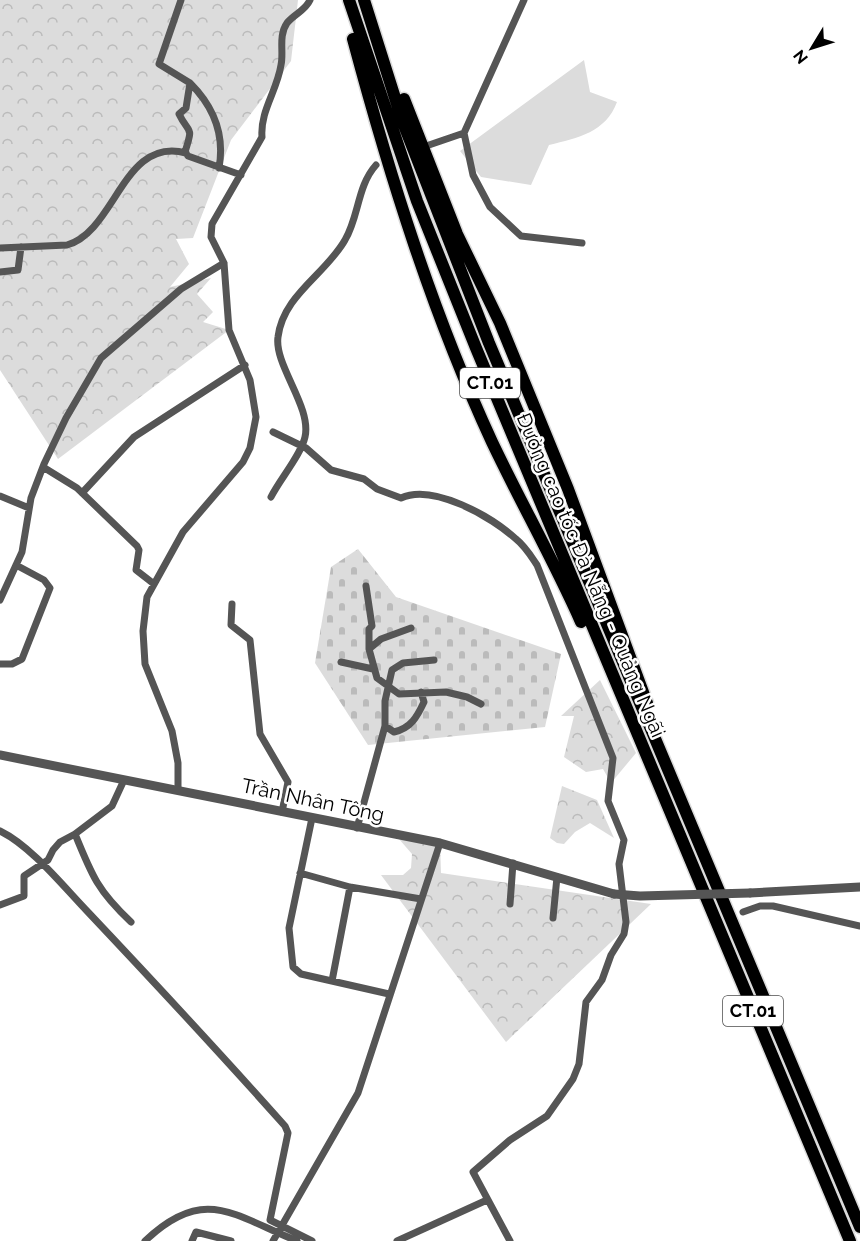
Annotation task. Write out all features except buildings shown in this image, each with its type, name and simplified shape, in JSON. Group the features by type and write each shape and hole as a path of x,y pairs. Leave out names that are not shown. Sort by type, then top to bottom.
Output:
{"highway":[{"path":"342,0 392,179 424,278 493,442 559,573 646,762"},
{"name":"Đường cao tốc Đà Nẵng - Quảng Ngãi","path":"349,0 417,201 646,762"},
{"path":"365,0 453,225 500,322 568,489 661,748"},
{"name":"Đường cao tốc Đà Nẵng - Quảng Ngãi","path":"365,0 430,195 533,451 661,748"},
{"name":"CT.01","path":"661,748 703,854 860,1227"},
{"name":"CT.01","path":"646,762 674,823 850,1241"}],"street":[{"path":"182,0 159,64 190,83 205,99 217,124 222,144 219,168"},
{"path":"178,790 178,763 172,731 145,664 144,614 154,584 183,532 237,471 250,448 255,417 245,365 229,330 224,263 211,237 212,224 262,137 261,121 282,63 281,42 286,25 307,6 310,0"},
{"path":"524,0 464,134 473,175 489,207 521,236 582,243"},
{"path":"186,153 190,135 189,126 180,114 186,108 190,83"},
{"path":"429,145 464,134"},
{"path":"0,248 67,245 76,242 90,231 110,201 147,158 164,150 186,153 241,175"},
{"path":"271,497 305,436 302,415 289,372 280,358 278,338 286,310 345,240 368,174 376,165"},
{"path":"0,272 18,270 21,247"},
{"path":"0,600 22,552 29,508 42,467 66,418 101,358 181,289 224,263"},
{"path":"82,493 134,437 245,365"},
{"path":"273,432 301,446 331,470 364,479 377,489 401,498 412,493 456,503 486,518 519,541 537,565 613,758 614,769 608,801 624,840 619,864 626,905 624,933 602,980 586,1002 579,1064 573,1079 547,1116 510,1140 473,1172 510,1241"},
{"path":"42,467 82,493 137,546 139,553 136,570 154,584"},
{"path":"0,496 29,508"},
{"path":"0,664 22,659 50,588 44,580 16,565"},
{"path":"366,586 372,626 369,629 369,649 377,678 399,694 446,692 467,697 481,704"},
{"path":"232,604 231,625 250,640 260,734 288,782 282,812"},
{"path":"369,649 381,639 411,628"},
{"path":"357,828 385,726 386,701 395,666 434,660"},
{"path":"341,662 373,669"},
{"path":"385,726 394,732 405,729 416,718 424,702 421,692"},
{"name":"Trần Nhân Tông","path":"0,755 440,843 614,894 640,896 750,893 860,887"},
{"path":"0,905 24,896 23,878 50,859 54,848 112,806 124,780"},
{"path":"312,818 289,928 293,967 301,974 390,994"},
{"path":"0,831 8,835 41,865 189,1017 285,1126 288,1133 270,1220 278,1230 297,1241"},
{"path":"75,834 97,885 106,898 131,922"},
{"path":"273,1241 358,1094 440,843"},
{"path":"510,904 513,863"},
{"path":"300,873 350,887 421,899"},
{"path":"553,918 557,877"},
{"path":"332,981 350,887"},
{"path":"743,912 760,906 773,906 860,926"},
{"path":"397,1241 487,1200"},
{"path":"145,1241 171,1219 195,1209 225,1212 312,1241"},
{"path":"192,1241 196,1232 226,1240"},
{"path":"201,1233 209,1241"}],"green space":[{"path":"0,0 298,0 291,61 231,140 193,238 176,239 189,264 170,287 211,278 197,294 213,312 203,322 229,330 58,459 0,370"},
{"path":"584,60 590,92 617,102 606,120 590,132 549,145 531,185 481,177 460,151"},
{"path":"358,549 396,597 561,654 545,727 368,745 315,663 331,567"},
{"path":"600,680 636,753 611,783 603,769 586,772 564,757 574,716 561,716"},
{"path":"562,786 597,800 614,838 590,823 575,832 564,844 557,843 550,838"},
{"path":"399,839 440,843 441,873 651,904 506,1042 381,875 403,875 411,868 412,854"}]}
